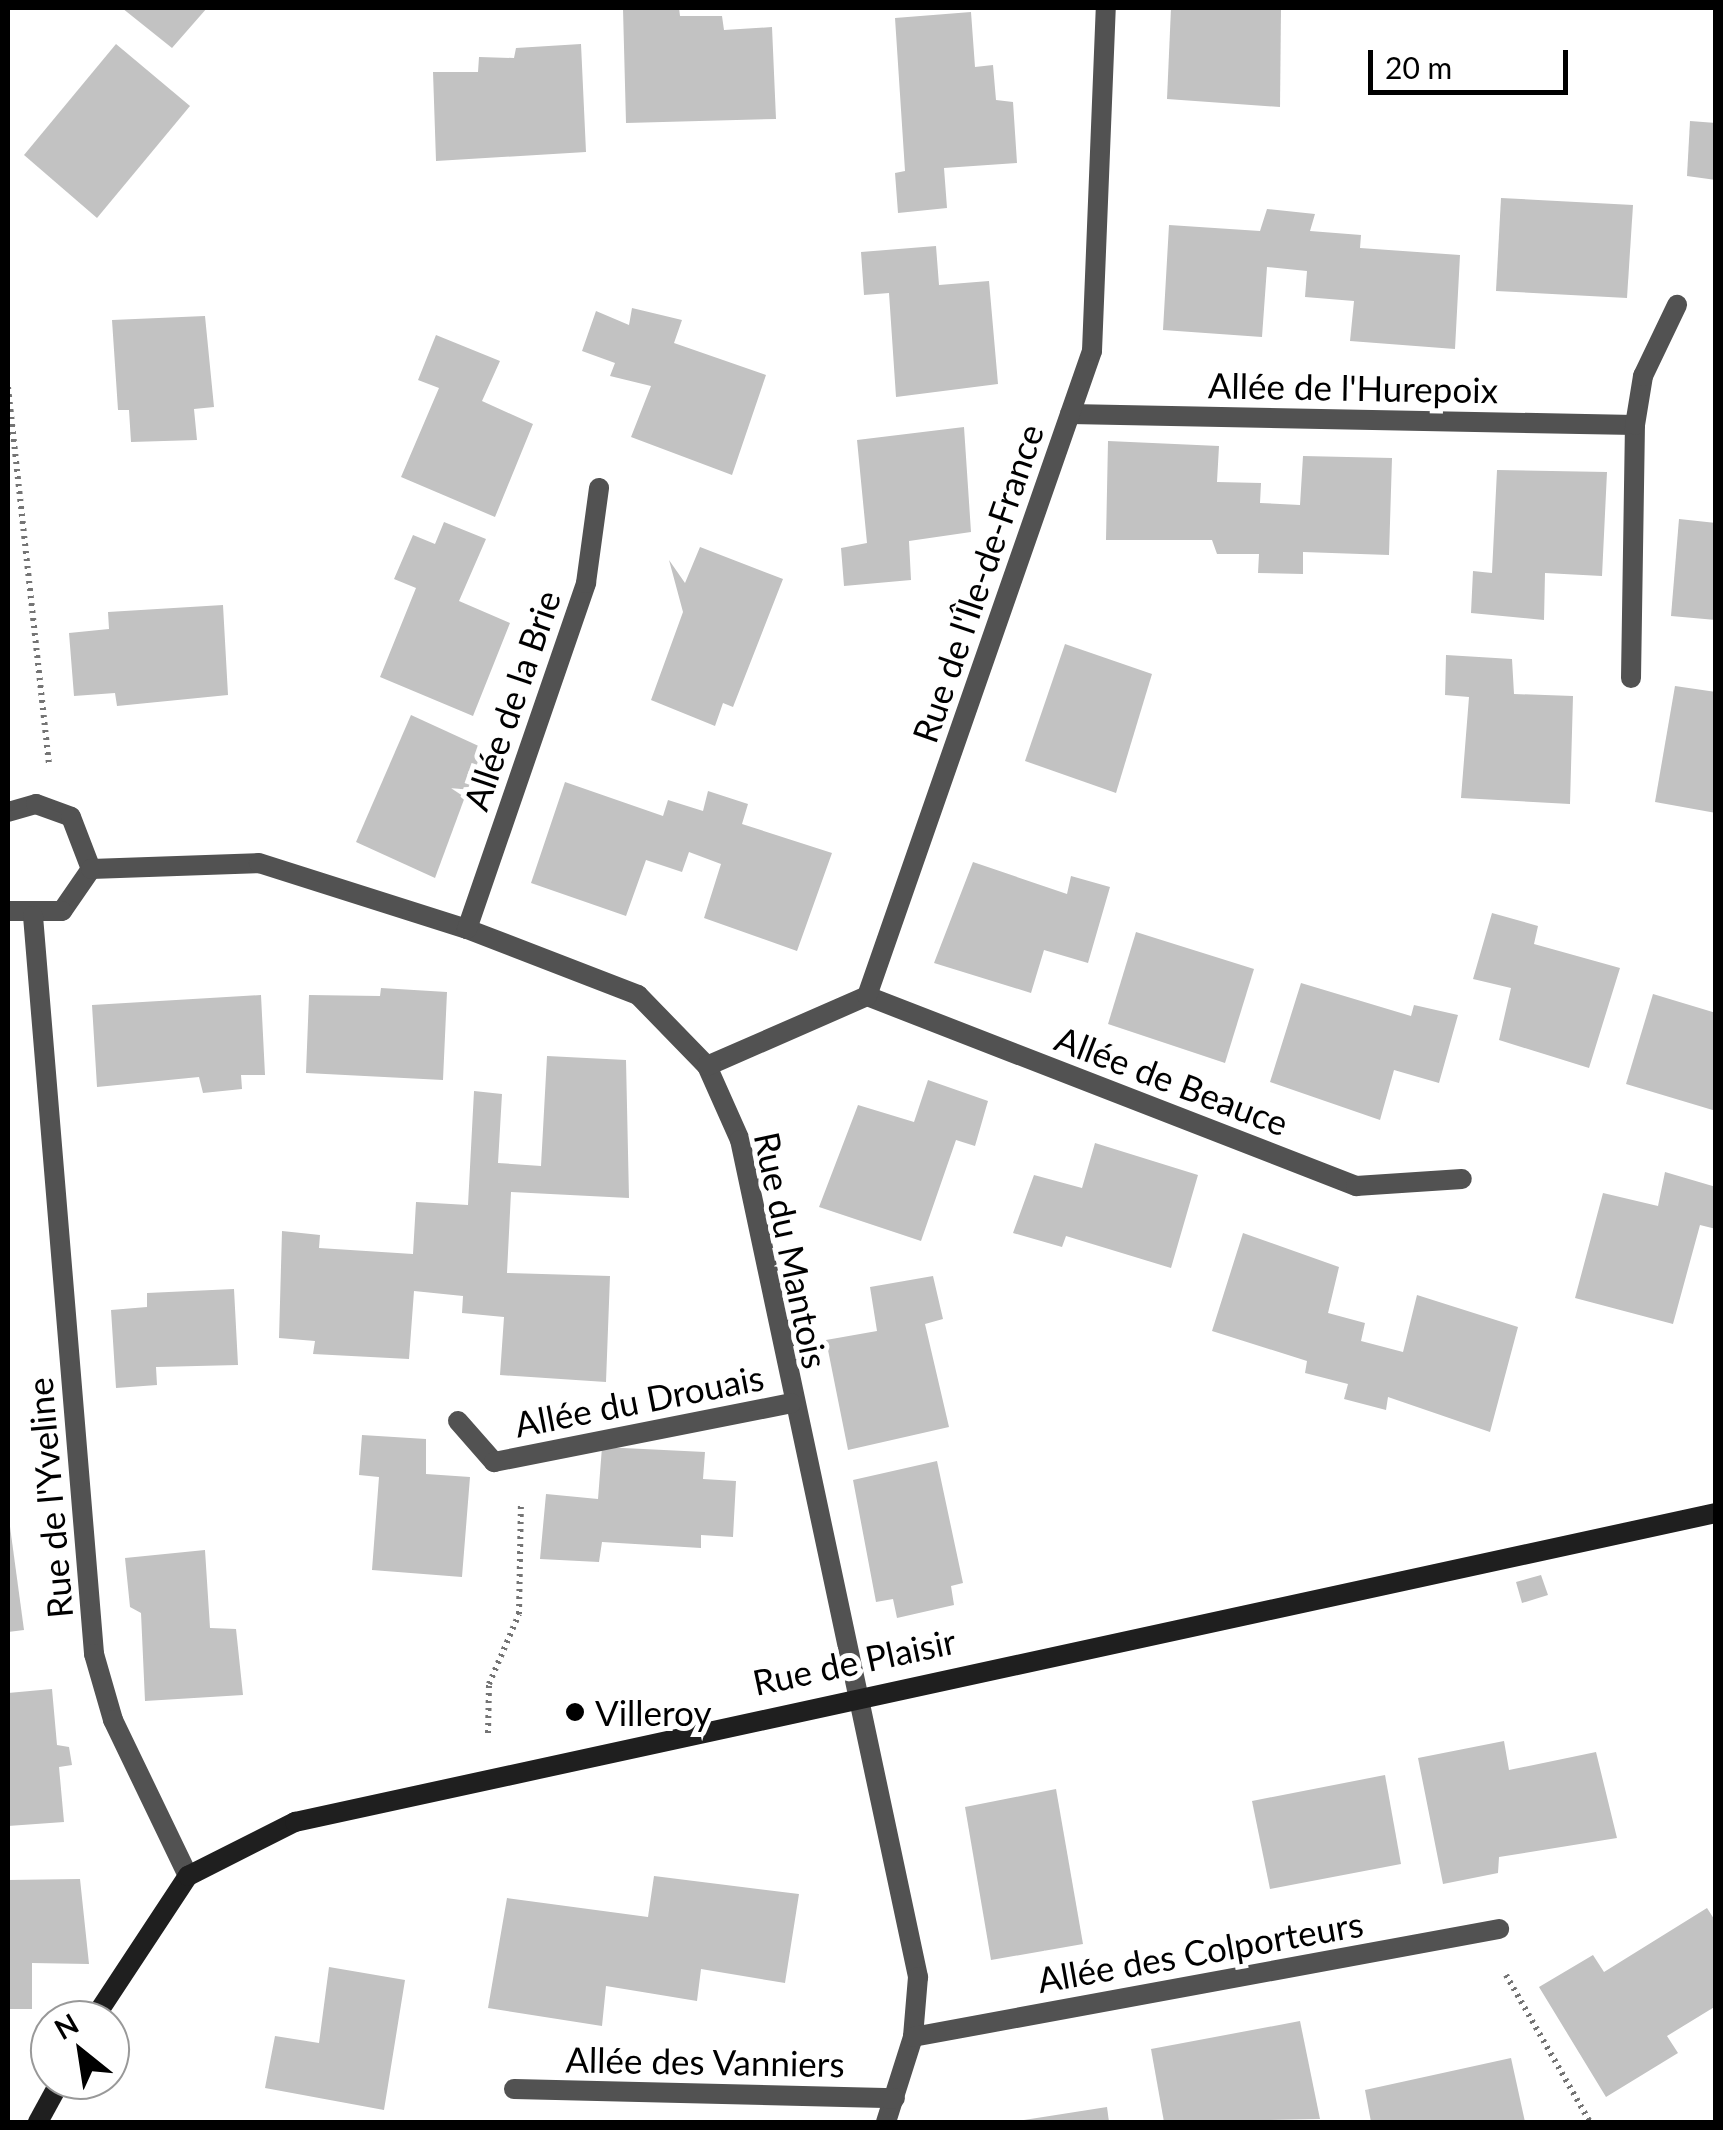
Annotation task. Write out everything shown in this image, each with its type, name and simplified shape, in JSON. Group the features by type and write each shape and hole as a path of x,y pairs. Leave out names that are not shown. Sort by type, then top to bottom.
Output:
{"street":[{"name":"Rue de l'Île-de-France","path":"867,996 1092,351 1106,8"},
{"path":"1631,678 1635,424 1643,376 1676,305"},
{"name":"Allée de l'Hurepoix","path":"1070,414 1635,424"},
{"name":"Allée de la Brie","path":"467,929 586,583 599,488"},
{"path":"8,812 54,808 84,832 91,869 76,901 33,916 8,911"},
{"name":"Rue du Mantois","path":"91,869 260,863 467,929 638,995 707,1066 740,1140 791,1402 918,1977 912,2037 886,2122"},
{"name":"Rue de l'Yveline","path":"33,916 94,1654 113,1720 188,1876"},
{"path":"707,1066 867,996"},
{"name":"Allée de Beauce","path":"867,996 1356,1186 1462,1179"},
{"name":"Allée du Drouais","path":"458,1421 494,1462 791,1402"},
{"name":"Rue de Plaisir","path":"106,2000 188,1876 295,1822 854,1693 1716,1514"},
{"name":"Allée des Colporteurs","path":"912,2037 1499,1929"},
{"name":"Allée des Vanniers","path":"514,2090 895,2098"},
{"path":"38,2122 50,2100"}],"path":[{"path":"8,388 54,808"},
{"path":"488,1775 488,1684 518,1614 522,1456"},
{"path":"1499,1929 1506,1982 1590,2122"}],"building":[{"path":"122,8 207,8 172,48"},
{"path":"679,8 680,16 722,16 724,30 772,27 776,119 626,123 623,9"},
{"path":"1171,8 1281,8 1280,107 1167,99"},
{"path":"971,12 975,67 993,65 996,100 1013,102 1017,163 944,168 947,208 898,213 895,173 905,171 895,18"},
{"path":"116,44 190,106 97,218 24,155"},
{"path":"581,44 586,152 436,161 433,72 478,72 479,57 514,58 516,48"},
{"path":"1690,121 1716,123 1716,180 1687,176"},
{"path":"1501,198 1633,205 1627,298 1496,291"},
{"path":"1267,209 1315,214 1310,231 1361,235 1360,248 1460,255 1455,349 1350,341 1354,301 1305,297 1307,271 1267,267 1262,337 1163,330 1169,225 1260,231"},
{"path":"936,246 939,285 989,281 998,384 896,397 889,293 864,295 861,252"},
{"path":"632,308 682,320 674,343 766,375 732,475 631,437 651,386 610,376 615,363 582,351 596,311 629,325"},
{"path":"205,316 214,407 194,409 197,440 131,442 129,410 118,410 112,320"},
{"path":"436,335 500,361 482,401 533,424 495,517 401,477 439,388 418,380"},
{"path":"964,427 971,532 909,541 911,580 844,586 841,548 867,543 857,440"},
{"path":"1108,441 1219,446 1217,482 1261,483 1260,503 1300,505 1303,456 1392,458 1389,555 1303,552 1303,574 1258,573 1259,554 1217,554 1212,540 1106,540"},
{"path":"1497,470 1607,472 1602,576 1545,573 1544,620 1471,613 1473,571 1492,573"},
{"path":"1679,519 1716,523 1716,620 1671,616"},
{"path":"444,522 486,539 459,601 510,623 473,716 380,677 416,588 394,579 413,535 435,544"},
{"path":"700,547 783,579 733,707 723,703 715,726 651,700 683,612 669,560 685,583"},
{"path":"223,605 228,695 117,706 115,693 74,696 69,633 109,629 108,612"},
{"path":"1065,644 1152,674 1116,793 1025,761"},
{"path":"1446,655 1512,659 1514,694 1573,696 1570,804 1461,798 1469,697 1445,695"},
{"path":"1675,686 1716,692 1716,813 1655,802"},
{"path":"411,715 483,748 435,878 356,842"},
{"path":"565,782 663,816 668,800 703,811 708,791 748,804 742,824 832,853 797,951 704,918 721,864 689,852 682,872 646,860 626,916 531,883"},
{"path":"973,862 1067,894 1071,876 1110,887 1088,963 1044,950 1031,993 934,963"},
{"path":"1492,913 1538,926 1534,944 1620,968 1589,1068 1499,1040 1511,988 1473,979"},
{"path":"1136,932 1254,969 1225,1063 1108,1024"},
{"path":"1301,983 1411,1016 1414,1005 1458,1015 1439,1083 1394,1070 1380,1120 1270,1082"},
{"path":"381,988 447,992 443,1080 306,1073 309,995 380,996"},
{"path":"1653,994 1716,1013 1716,1111 1626,1084"},
{"path":"261,995 265,1075 241,1075 242,1089 203,1093 199,1077 97,1087 92,1005"},
{"path":"547,1056 626,1060 629,1198 511,1192 507,1273 610,1276 606,1382 500,1375 504,1317 462,1313 463,1296 414,1291 409,1359 313,1354 315,1341 279,1338 282,1231 320,1235 319,1248 413,1254 416,1202 468,1205 474,1091 502,1094 498,1163 541,1166"},
{"path":"928,1080 988,1101 975,1146 956,1140 921,1241 819,1207 858,1105 914,1122"},
{"path":"1095,1143 1198,1175 1171,1268 1066,1236 1062,1247 1013,1233 1034,1175 1082,1188"},
{"path":"1665,1172 1716,1187 1716,1229 1700,1225 1673,1324 1575,1298 1603,1193 1658,1206"},
{"path":"1243,1233 1339,1267 1328,1313 1365,1323 1361,1341 1403,1352 1417,1295 1518,1327 1490,1432 1388,1397 1386,1410 1344,1399 1348,1384 1305,1373 1307,1361 1212,1331"},
{"path":"933,1276 943,1319 925,1324 949,1427 848,1450 826,1340 877,1331 870,1287"},
{"path":"234,1289 238,1365 156,1367 157,1385 116,1388 111,1310 147,1307 147,1293"},
{"path":"362,1435 426,1439 426,1474 470,1477 462,1577 372,1570 379,1477 359,1475"},
{"path":"602,1447 705,1452 703,1479 736,1481 733,1537 701,1535 701,1548 602,1542 599,1562 540,1559 546,1494 598,1499"},
{"path":"937,1461 963,1583 951,1586 954,1605 897,1618 893,1599 876,1602 853,1480"},
{"path":"8,1512 24,1630 8,1632"},
{"path":"205,1550 210,1628 236,1629 243,1695 145,1701 141,1613 130,1607 125,1558"},
{"path":"1541,1575 1548,1595 1522,1603 1516,1582"},
{"path":"52,1689 57,1745 69,1747 72,1765 59,1767 64,1822 8,1826 8,1693"},
{"path":"1504,1741 1509,1770 1596,1752 1617,1838 1499,1857 1498,1873 1443,1884 1418,1758"},
{"path":"1385,1775 1401,1864 1270,1889 1252,1801"},
{"path":"1056,1789 1083,1944 991,1960 965,1807"},
{"path":"654,1876 799,1894 785,1983 701,1969 697,2001 606,1986 602,2026 488,2008 507,1898 648,1917"},
{"path":"80,1879 89,1964 32,1963 30,2009 8,2009 8,1880"},
{"path":"1707,1908 1716,1922 1716,2006 1667,2036 1678,2053 1606,2097 1539,1987 1593,1955 1604,1972"},
{"path":"329,1967 405,1980 384,2110 265,2088 275,2036 319,2043"},
{"path":"1300,2021 1320,2119 1164,2122 1151,2049"},
{"path":"1511,2058 1525,2122 1371,2122 1365,2090"},
{"path":"1107,2107 1109,2122 1024,2120"}],"place":[{"name":"Villeroy","path":"575,1712"}]}
